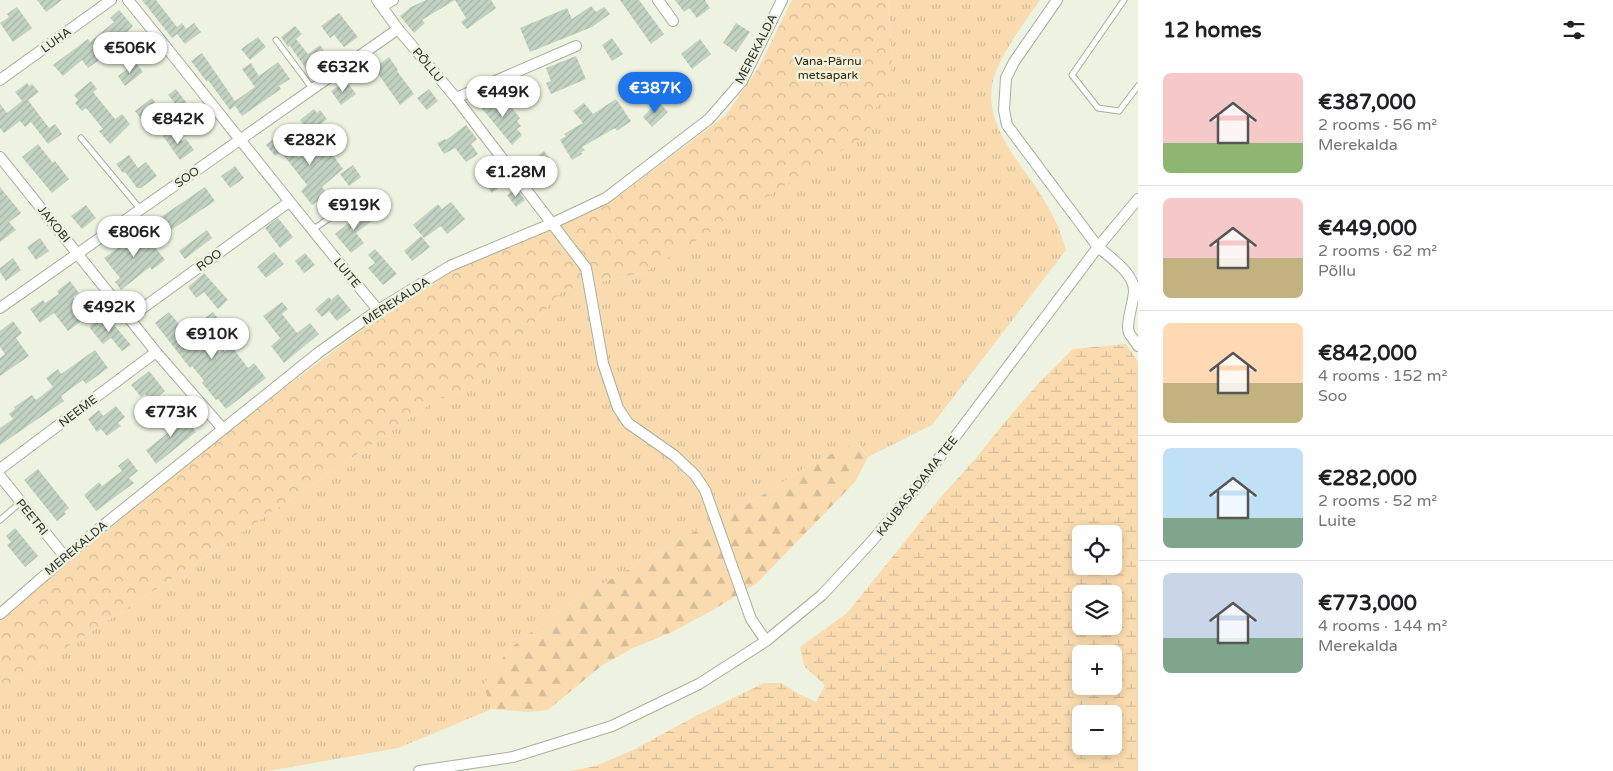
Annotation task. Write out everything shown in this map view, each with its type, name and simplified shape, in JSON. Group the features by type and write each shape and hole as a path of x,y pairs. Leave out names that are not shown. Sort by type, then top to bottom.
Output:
{"street":[{"name":"LUHA","path":"0,80 111,0"},
{"name":"LUITE","path":"128,0 378,310"},
{"path":"380,3 393,0"},
{"path":"658,0 672,21"},
{"name":"MEREKALDA","path":"0,614 90,536 223,429 318,353 378,310 450,266 553,223 606,198 710,119 742,82 782,0"},
{"path":"1057,0 1014,62 1006,78 1004,110 1006,125 1098,247 1119,265 1133,283 1136,296 1128,328 1129,333 1138,346"},
{"name":"PÕLLU","path":"380,3 398,29 456,98 586,268 603,363 618,408 628,423 675,456 696,476 705,490 751,619 766,642"},
{"name":"SOO","path":"0,308 398,29"},
{"path":"456,98 576,46"},
{"name":"JAKOBI","path":"0,157 4,169 78,253 156,352 223,429"},
{"name":"KAUBASADAMA TEE","path":"419,771 513,757 612,726 699,684 766,642 822,595 872,541 921,482 1098,247 1138,199"},
{"name":"ROO","path":"129,318 289,202"},
{"name":"NEEME","path":"0,469 156,352"},
{"name":"PEETRI","path":"0,476 65,557"}],"lane":[{"path":"1124,0 1072,76 1098,108 1119,111 1138,86"},
{"path":"276,40 313,89"},
{"path":"82,138 140,210"},
{"path":"312,230 359,198"},
{"path":"0,520 21,502"}],"green space":[{"name":"Vana-Pärnu metsapark","path":"792,0 888,0 892,64 888,95 866,118 872,132 645,272 563,290 485,378 459,394 438,399 225,544 9,685 0,687 0,619 70,557 228,431 369,324 455,269 616,198 726,115 759,67"},
{"path":"888,0 1040,0 999,64 992,86 992,103 995,119 1001,134 1047,205 1058,227 1066,250 932,425 868,457 857,442 813,463 745,506 686,536 573,601 510,648 483,685 492,709 398,748 268,771 0,771 0,687 9,685 225,544 438,399 459,394 485,378 563,290 645,272 866,118 892,64"},
{"path":"1126,344 1138,362 1138,771 569,771 596,766 633,750 694,717 764,683 781,683 816,702 825,685 804,666 800,647 847,613 940,498 1037,385 1073,349"},
{"path":"856,442 868,457 855,482 757,583 672,632 633,648 601,666 548,710 528,712 492,709 483,685 510,648 573,601 686,536 745,506 813,463"}],"building":[{"path":"37,0 62,0 46,12"},
{"path":"142,0 156,0 177,27 182,23 186,29 194,23 201,32 185,44 177,34 172,38"},
{"path":"426,0 455,0 422,20 425,23 414,33 400,16 411,7"},
{"path":"455,0 491,0 496,8 467,29 461,22 466,18"},
{"path":"620,0 639,0 664,34 651,44"},
{"path":"675,0 705,0 710,8 697,18 689,8 684,12"},
{"path":"591,6 596,12 604,7 610,14 592,27 530,52 520,28 567,8 572,19"},
{"path":"17,7 32,28 13,42 0,23 9,17 7,14"},
{"path":"119,10 133,26 127,32 130,35 88,68 82,60 63,76 53,65 88,39 90,42 114,22 110,18"},
{"path":"339,13 358,37 344,47 334,35 330,38 321,26"},
{"path":"736,23 750,32 736,52 723,43"},
{"path":"295,26 302,34 296,39 308,54 320,45 328,57 314,68 312,66 307,70 281,37"},
{"path":"258,37 266,47 250,60 241,49"},
{"path":"612,38 623,54 612,61 602,45"},
{"path":"700,39 711,54 692,69 681,54"},
{"path":"202,53 235,101 255,87 242,69 251,63 259,76 278,62 290,79 279,86 281,89 242,116 235,106 230,110 191,61"},
{"path":"576,56 586,79 551,94 546,83 551,81 546,68"},
{"path":"389,57 414,94 400,105 374,68"},
{"path":"136,63 143,72 125,86 118,76"},
{"path":"91,81 97,89 93,92 115,119 122,114 130,124 110,144 99,131 103,129 86,108 82,111 75,103 78,100 74,95"},
{"path":"346,81 356,94 341,105 331,91"},
{"path":"27,83 29,86 32,84 39,92 28,100 49,128 55,124 62,134 48,144 31,122 25,127 20,121 4,133 0,128 0,104 7,113 22,101 15,92"},
{"path":"176,89 195,114 200,110 207,119 202,123 205,126 198,131 168,95"},
{"path":"429,89 438,101 427,110 417,98"},
{"path":"492,95 502,107 507,102 520,118 517,121 521,126 517,129 522,135 512,145 479,105"},
{"path":"152,98 160,110 152,116 149,112 141,119 135,111"},
{"path":"616,99 631,121 617,131 615,128 582,147 585,150 581,152 582,154 572,160 560,140 566,136 564,134 583,123 573,111 584,103 593,114"},
{"path":"658,101 668,112 652,127 643,117"},
{"path":"314,109 317,113 320,110 327,119 310,133 300,120"},
{"path":"466,125 477,139 471,144 478,154 466,162 455,148 444,154 437,143 446,140"},
{"path":"173,129 182,141 186,139 194,150 180,160 163,136"},
{"path":"280,134 299,158 322,140 343,169 322,187 327,194 312,205 301,191 307,185 281,152 275,156 266,145"},
{"path":"38,144 69,179 52,193 22,157"},
{"path":"544,151 553,163 549,166 557,177 547,184 538,172 535,174 527,164"},
{"path":"129,155 138,168 146,162 157,176 141,188 137,188 125,172 123,173 116,164"},
{"path":"353,165 361,177 349,186 340,174"},
{"path":"235,166 244,178 230,188 221,176"},
{"path":"492,166 505,183 492,193 479,176"},
{"path":"0,187 21,213 9,222 16,230 0,242"},
{"path":"205,187 215,201 171,230 161,217"},
{"path":"516,188 525,200 516,207 507,195"},
{"path":"451,202 465,219 447,234 441,226 424,238 413,225 438,204 442,209"},
{"path":"86,205 96,218 82,229 71,216"},
{"path":"366,209 374,219 356,233 364,243 351,253 335,234"},
{"path":"278,218 293,237 280,248 265,228"},
{"path":"146,228 155,240 152,243 165,260 152,270 150,267 121,290 115,282 120,278 104,258"},
{"path":"207,230 212,238 185,259 179,251"},
{"path":"421,236 430,247 412,261 404,251"},
{"path":"40,238 49,251 36,260 27,247"},
{"path":"375,249 397,274 383,285 368,268 375,263 368,255"},
{"path":"274,252 284,264 266,278 257,267"},
{"path":"305,253 315,265 304,273 295,261"},
{"path":"13,258 21,270 6,281 0,272 0,268"},
{"path":"204,273 228,300 218,309 204,292 196,298 188,287"},
{"path":"70,281 79,293 73,297 87,317 68,331 54,313 40,323 30,309 43,300 45,303 59,294 57,291"},
{"path":"338,294 351,310 337,321 329,311 322,317 315,309 329,297 331,300"},
{"path":"282,302 288,309 282,314 297,333 310,323 319,334 284,363 271,346 280,338 263,316"},
{"path":"169,312 186,333 213,312 220,321 204,334 219,353 223,349 225,352 232,347 248,368 254,363 266,378 226,409 218,399 216,400 202,383 204,381 192,366 190,368 155,323"},
{"path":"105,314 131,345 122,351 111,338 103,344 89,327"},
{"path":"13,321 22,333 16,338 29,356 0,376 0,358 5,354 0,347 0,331"},
{"path":"95,350 108,368 86,384 83,380 61,396 64,401 0,445 0,428 13,419 9,414 15,409 14,407 32,395 36,400 53,387 46,378 58,369 61,374"},
{"path":"149,371 165,391 151,402 145,394 141,397 131,385"},
{"path":"116,406 125,417 118,423 121,426 107,436 101,429 97,432 88,419 99,410 103,416"},
{"path":"180,412 196,432 156,464 146,450 168,433 163,426"},
{"path":"128,458 138,471 129,478 134,483 96,511 84,495 99,482 102,486 122,471 118,466"},
{"path":"38,469 69,508 64,512 66,514 57,521 24,480"},
{"path":"15,528 38,556 25,567 7,545 11,542 6,536"}]}
